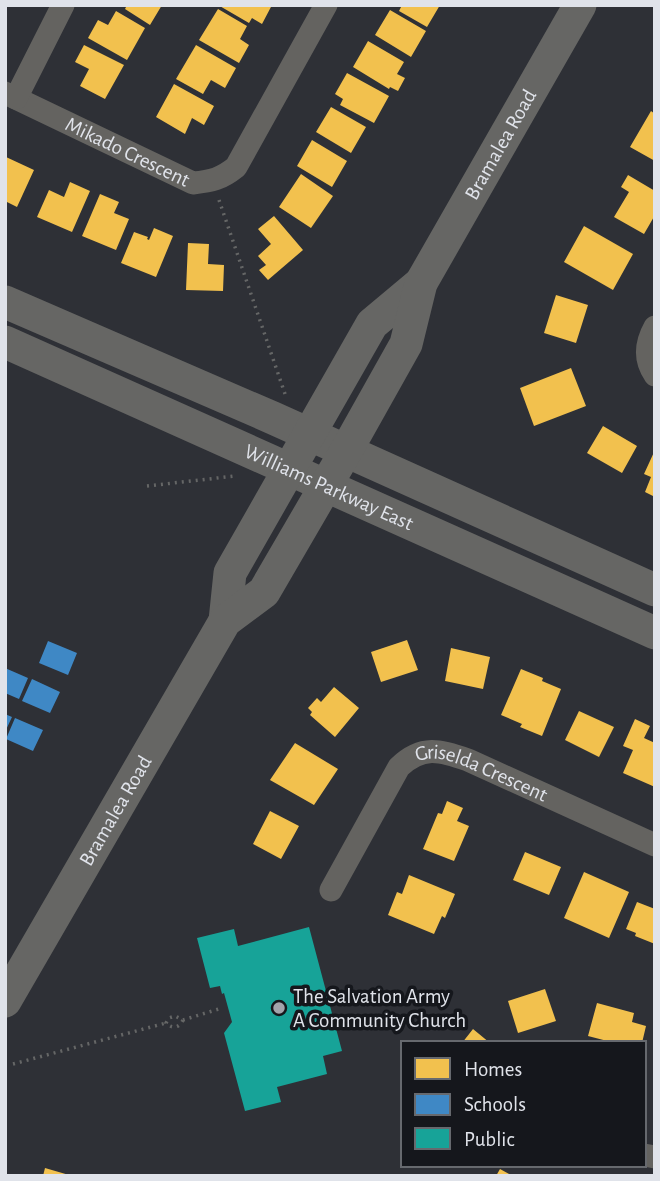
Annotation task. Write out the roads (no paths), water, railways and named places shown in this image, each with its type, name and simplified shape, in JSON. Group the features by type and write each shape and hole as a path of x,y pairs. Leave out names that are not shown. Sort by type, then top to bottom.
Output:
{"main road":[{"name":"Bramalea Road","path":"5,1001 225,621 264,592 346,451 406,344 421,283 580,5"},
{"name":"Bramalea Road","path":"225,621 230,573 373,324 421,283"},
{"name":"Williams Parkway East","path":"5,302 655,590"},
{"name":"Williams Parkway East","path":"5,342 655,632"}],"street":[{"path":"10,95 63,5"},
{"name":"Mikado Crescent","path":"10,95 193,183 213,181 236,167 326,5"},
{"path":"655,327 646,353 655,375"},
{"name":"Griselda Crescent","path":"331,890 399,767 420,752 443,751 468,760 655,845"}],"place":[{"name":"The Salvation Army A Community Church","path":"279,1008"}]}
